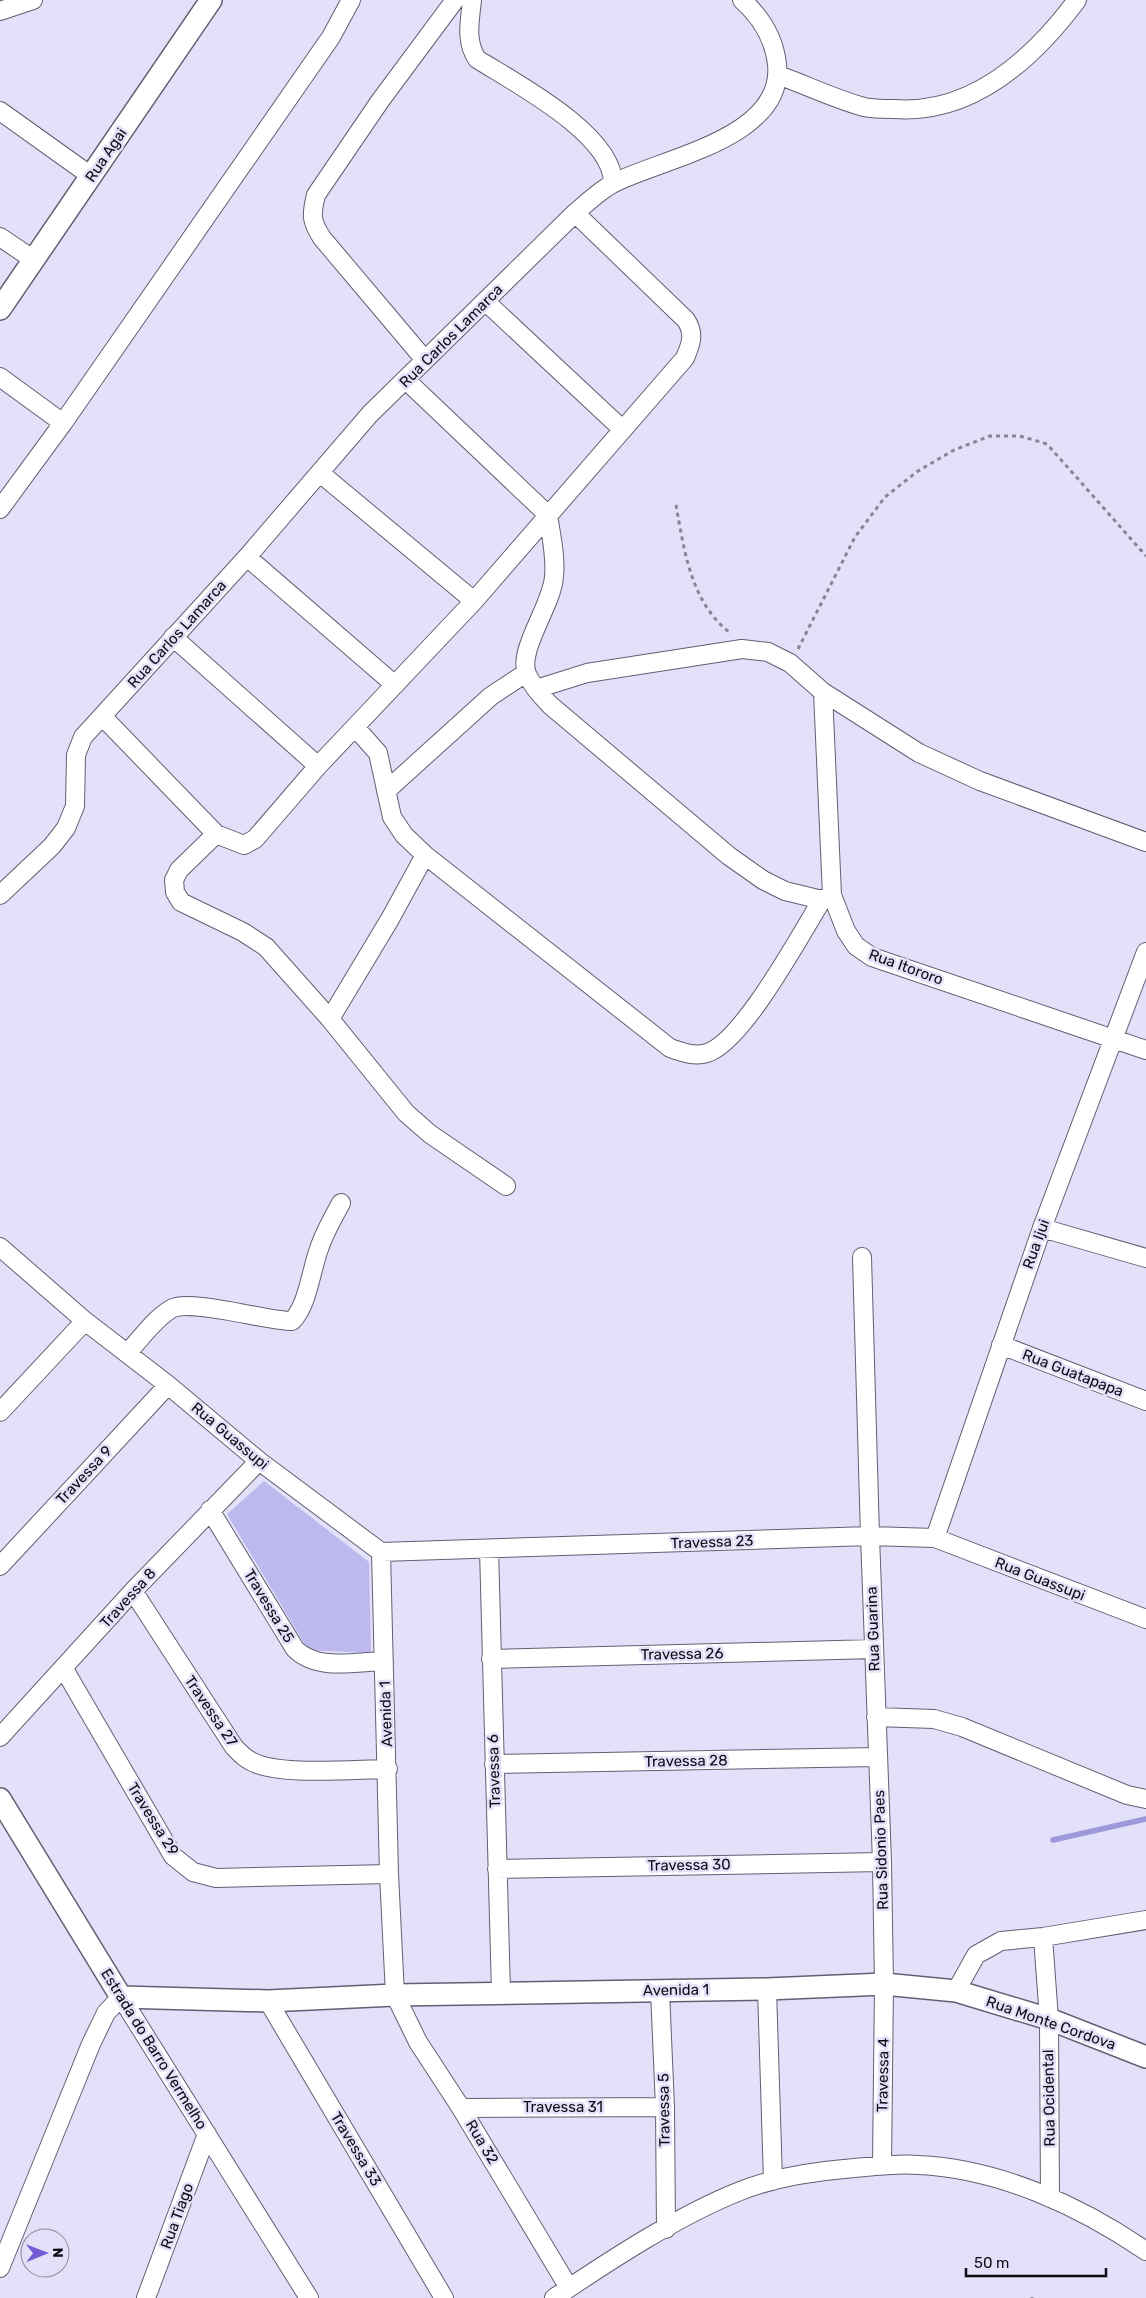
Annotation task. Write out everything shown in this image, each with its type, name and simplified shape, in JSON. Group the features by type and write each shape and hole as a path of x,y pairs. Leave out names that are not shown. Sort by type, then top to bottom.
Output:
{"street":[{"path":"0,11 33,0"},
{"name":"Rua Agai","path":"0,309 211,0"},
{"path":"0,509 63,423 331,37 351,0"},
{"path":"425,360 322,238 313,224 312,210 316,195 358,132 455,0"},
{"path":"472,0 470,49 477,59 542,99 569,120 602,151 613,172 613,183"},
{"name":"Rua Carlos Lamarca","path":"0,895 52,846 66,828 75,806 76,755 83,737 247,557 370,414 406,381 575,213 613,183 722,140 749,125 767,105 778,75 775,46 764,24 742,0"},
{"path":"778,75 865,107 914,111 941,107 969,97 1011,70 1051,34 1077,0"},
{"path":"0,111 91,176"},
{"path":"102,716 216,834 244,845 255,839 318,766 474,601 685,358 692,343 692,329 686,320 575,213"},
{"path":"0,237 34,260"},
{"path":"485,301 622,429"},
{"path":"0,377 63,423"},
{"path":"355,727 378,753 392,817 404,835 425,855 670,1048 690,1054 707,1053 727,1042 746,1021 827,898 785,892 763,880 729,856 550,705 536,689 526,673 526,658 548,602 554,577 548,515 406,381"},
{"path":"320,473 474,601"},
{"path":"247,557 395,685"},
{"path":"173,637 318,766"},
{"path":"536,689 587,672 742,649 757,650 790,663 823,692 920,753 980,781 1146,842"},
{"path":"386,791 491,696 526,673"},
{"name":"Rua Itororo","path":"823,692 827,898 856,946 872,957 1146,1050"},
{"path":"216,834 179,870 174,880 175,892 181,902 243,932 266,947 330,1019 406,1113 430,1134 506,1186"},
{"path":"330,1019 390,919 425,855"},
{"name":"Rua Ijui","path":"935,1538 1042,1228 1146,952"},
{"path":"127,1353 162,1315 173,1308 184,1306 213,1309 292,1321 299,1314 320,1246 341,1203"},
{"path":"1042,1228 1146,1258"},
{"name":"Rua Guassupi","path":"1,1249 86,1321 168,1385 259,1461 381,1552"},
{"name":"Rua Guarina","path":"862,1257 876,1717"},
{"path":"0,1412 86,1321"},
{"name":"Rua Guatapapa","path":"1001,1344 1146,1401"},
{"name":"Travessa 9","path":"0,1566 168,1385"},
{"name":"Travessa 8","path":"0,1737 64,1669 133,1591 259,1461"},
{"name":"Travessa 25","path":"210,1510 295,1648 304,1657 318,1662 384,1661"},
{"name":"Travessa 23","path":"489,1549 870,1536 935,1538"},
{"name":"Rua Guassupi","path":"935,1538 1146,1619"},
{"path":"381,1552 489,1549"},
{"name":"Travessa 6","path":"489,1549 501,1993"},
{"name":"Avenida 1","path":"381,1552 395,1995"},
{"name":"Travessa 27","path":"133,1591 234,1747 249,1761 265,1767 286,1770 388,1769"},
{"name":"Travessa 26","path":"491,1659 874,1649"},
{"name":"Travessa 29","path":"64,1669 173,1856 193,1872 216,1878 390,1874"},
{"path":"876,1717 934,1719 962,1727 1127,1794 1146,1799"},
{"name":"Rua Sidonio Paes","path":"876,1717 882,1862 884,1984"},
{"name":"Travessa 28","path":"494,1764 878,1757"},
{"name":"Estrada do Barro Vermelho","path":"1,1804 309,2298"},
{"name":"Travessa 30","path":"497,1869 882,1862"},
{"path":"956,1991 976,1955 1001,1941 1043,1937 1146,1920"},
{"name":"Rua Ocidental","path":"1043,1937 1048,2019 1050,2198"},
{"name":"Avenida 1","path":"121,1997 268,2001 395,1995 767,1989 884,1984 956,1991"},
{"name":"Travessa 4","path":"882,2165 884,1984"},
{"path":"767,1989 773,2181"},
{"name":"Travessa 5","path":"660,1990 665,2107 666,2229"},
{"name":"Rua Monte Cordova","path":"956,1991 1048,2019 1146,2057"},
{"name":"Rua 32","path":"395,1995 418,2042 462,2108 569,2288"},
{"path":"0,2268 91,2044 106,2012 121,1997"},
{"name":"Travessa 33","path":"268,2001 444,2298"},
{"name":"Travessa 31","path":"462,2108 665,2107"},
{"name":"Rua Tiago","path":"146,2298 207,2134"},
{"path":"554,2298 666,2229 742,2190 812,2172 882,2165 919,2165 965,2170 1007,2181 1050,2198 1100,2223 1146,2251"}],"path":[{"path":"790,663 855,537 885,497 918,471 954,450 990,436 1020,436 1047,444 1146,556"},
{"path":"676,505 685,556 706,605 721,626 757,650"}],"shaded area":[{"path":"264,1481 369,1562 371,1653 308,1650 227,1514"}],"waterway":[{"path":"1053,1840 1146,1819"}]}
